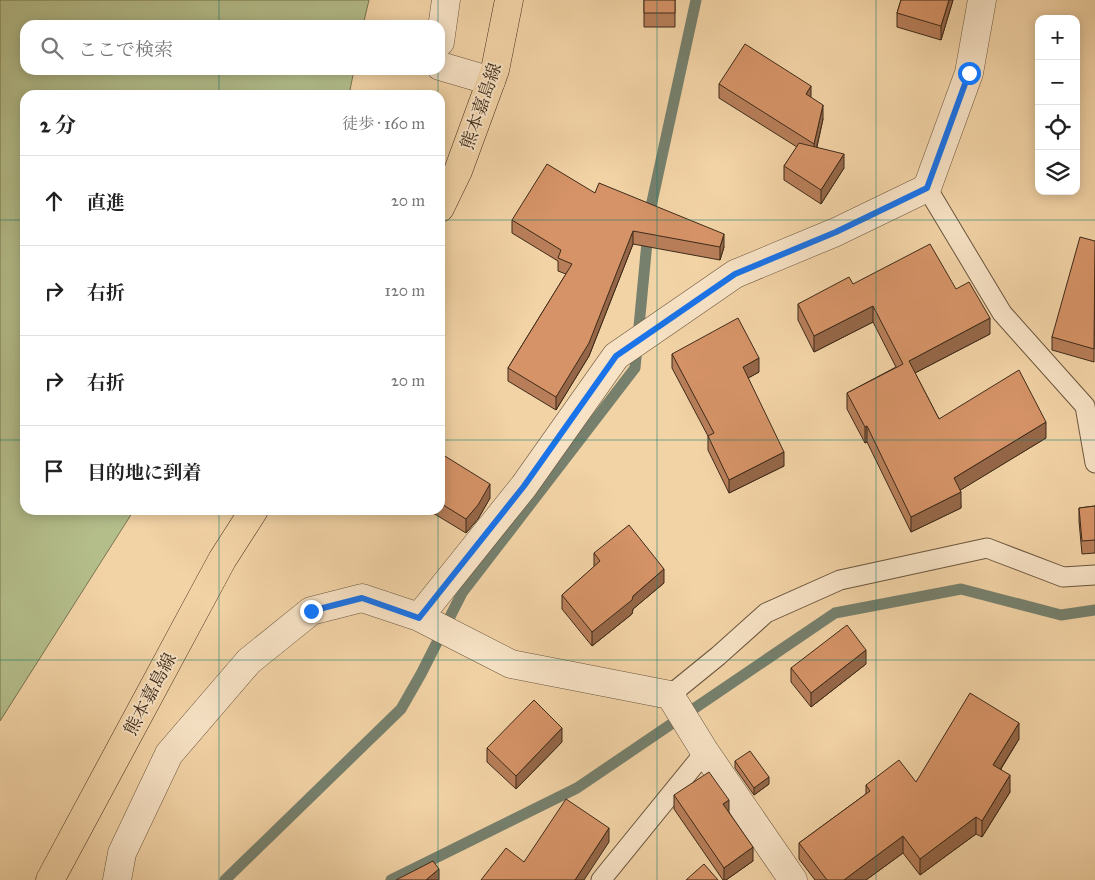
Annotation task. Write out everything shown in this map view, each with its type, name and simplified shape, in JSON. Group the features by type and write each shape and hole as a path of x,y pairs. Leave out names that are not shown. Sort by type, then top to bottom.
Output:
{"main road":[{"name":"熊本嘉島線","path":"445,198 458,171 495,70 510,0"},
{"name":"熊本嘉島線","path":"50,880 222,560 251,515"}],"street":[{"path":"443,20 446,0"},
{"path":"419,618 524,486 616,356 735,274 836,232 927,188 969,73 982,0"},
{"path":"445,67 491,81"},
{"path":"117,880 122,853 169,754 249,661 311,611 362,598 419,618 510,664 670,694 705,752 793,880"}],"lane":[{"path":"927,188 1002,313 1085,406 1095,463"},
{"path":"670,694 718,656 766,614 840,580 987,548 1063,577 1095,575"},
{"path":"600,880 705,752"}],"green space":[{"path":"0,0 369,0 364,20 20,20 20,75 353,75 350,90 20,90 20,515 131,515 0,721"}],"building":[{"path":"644,0 675,0 675,13 644,13"},
{"path":"901,0 949,0 941,26 897,13"},
{"path":"745,44 811,86 806,94 823,105 814,144 719,84"},
{"path":"799,143 844,154 821,190 784,166"},
{"path":"547,164 595,193 599,183 724,234 720,247 633,231 589,343 556,397 508,368 572,264 558,258 561,250 512,220"},
{"path":"1080,237 1095,241 1094,349 1052,337"},
{"path":"930,244 956,289 969,282 990,318 909,361 939,419 1019,370 1046,422 954,478 961,492 911,517 867,426 865,427 847,393 903,364 873,306 814,336 798,304 849,277 853,284"},
{"path":"738,318 759,358 743,367 784,452 729,480 708,436 714,433 672,354"},
{"path":"445,456 490,484 478,505 466,519 445,506"},
{"path":"1095,506 1095,540 1082,541 1079,508"},
{"path":"629,525 664,569 633,596 632,600 592,632 562,595 600,561 594,553"},
{"path":"847,625 866,650 811,693 791,668"},
{"path":"970,693 1019,723 993,765 1010,775 982,821 976,817 920,859 903,836 844,880 827,880 799,843 870,791 866,785 899,760 916,782"},
{"path":"534,700 562,728 516,776 487,748"},
{"path":"750,751 769,777 754,788 735,761"},
{"path":"709,772 729,800 723,804 753,847 724,868 674,795"},
{"path":"566,799 609,828 575,880 481,880 506,848 524,862"},
{"path":"433,861 439,869 426,880 396,880"},
{"path":"704,864 718,880 686,880"}],"waterway":[{"path":"225,880 401,709 462,593 635,368 650,211 696,0"},
{"path":"391,880 577,788 835,613 961,589 1061,615 1095,610"}],"route":[{"path":"311,611 362,598 419,618 524,486 616,356 735,274 836,232 927,188 969,73"}]}
